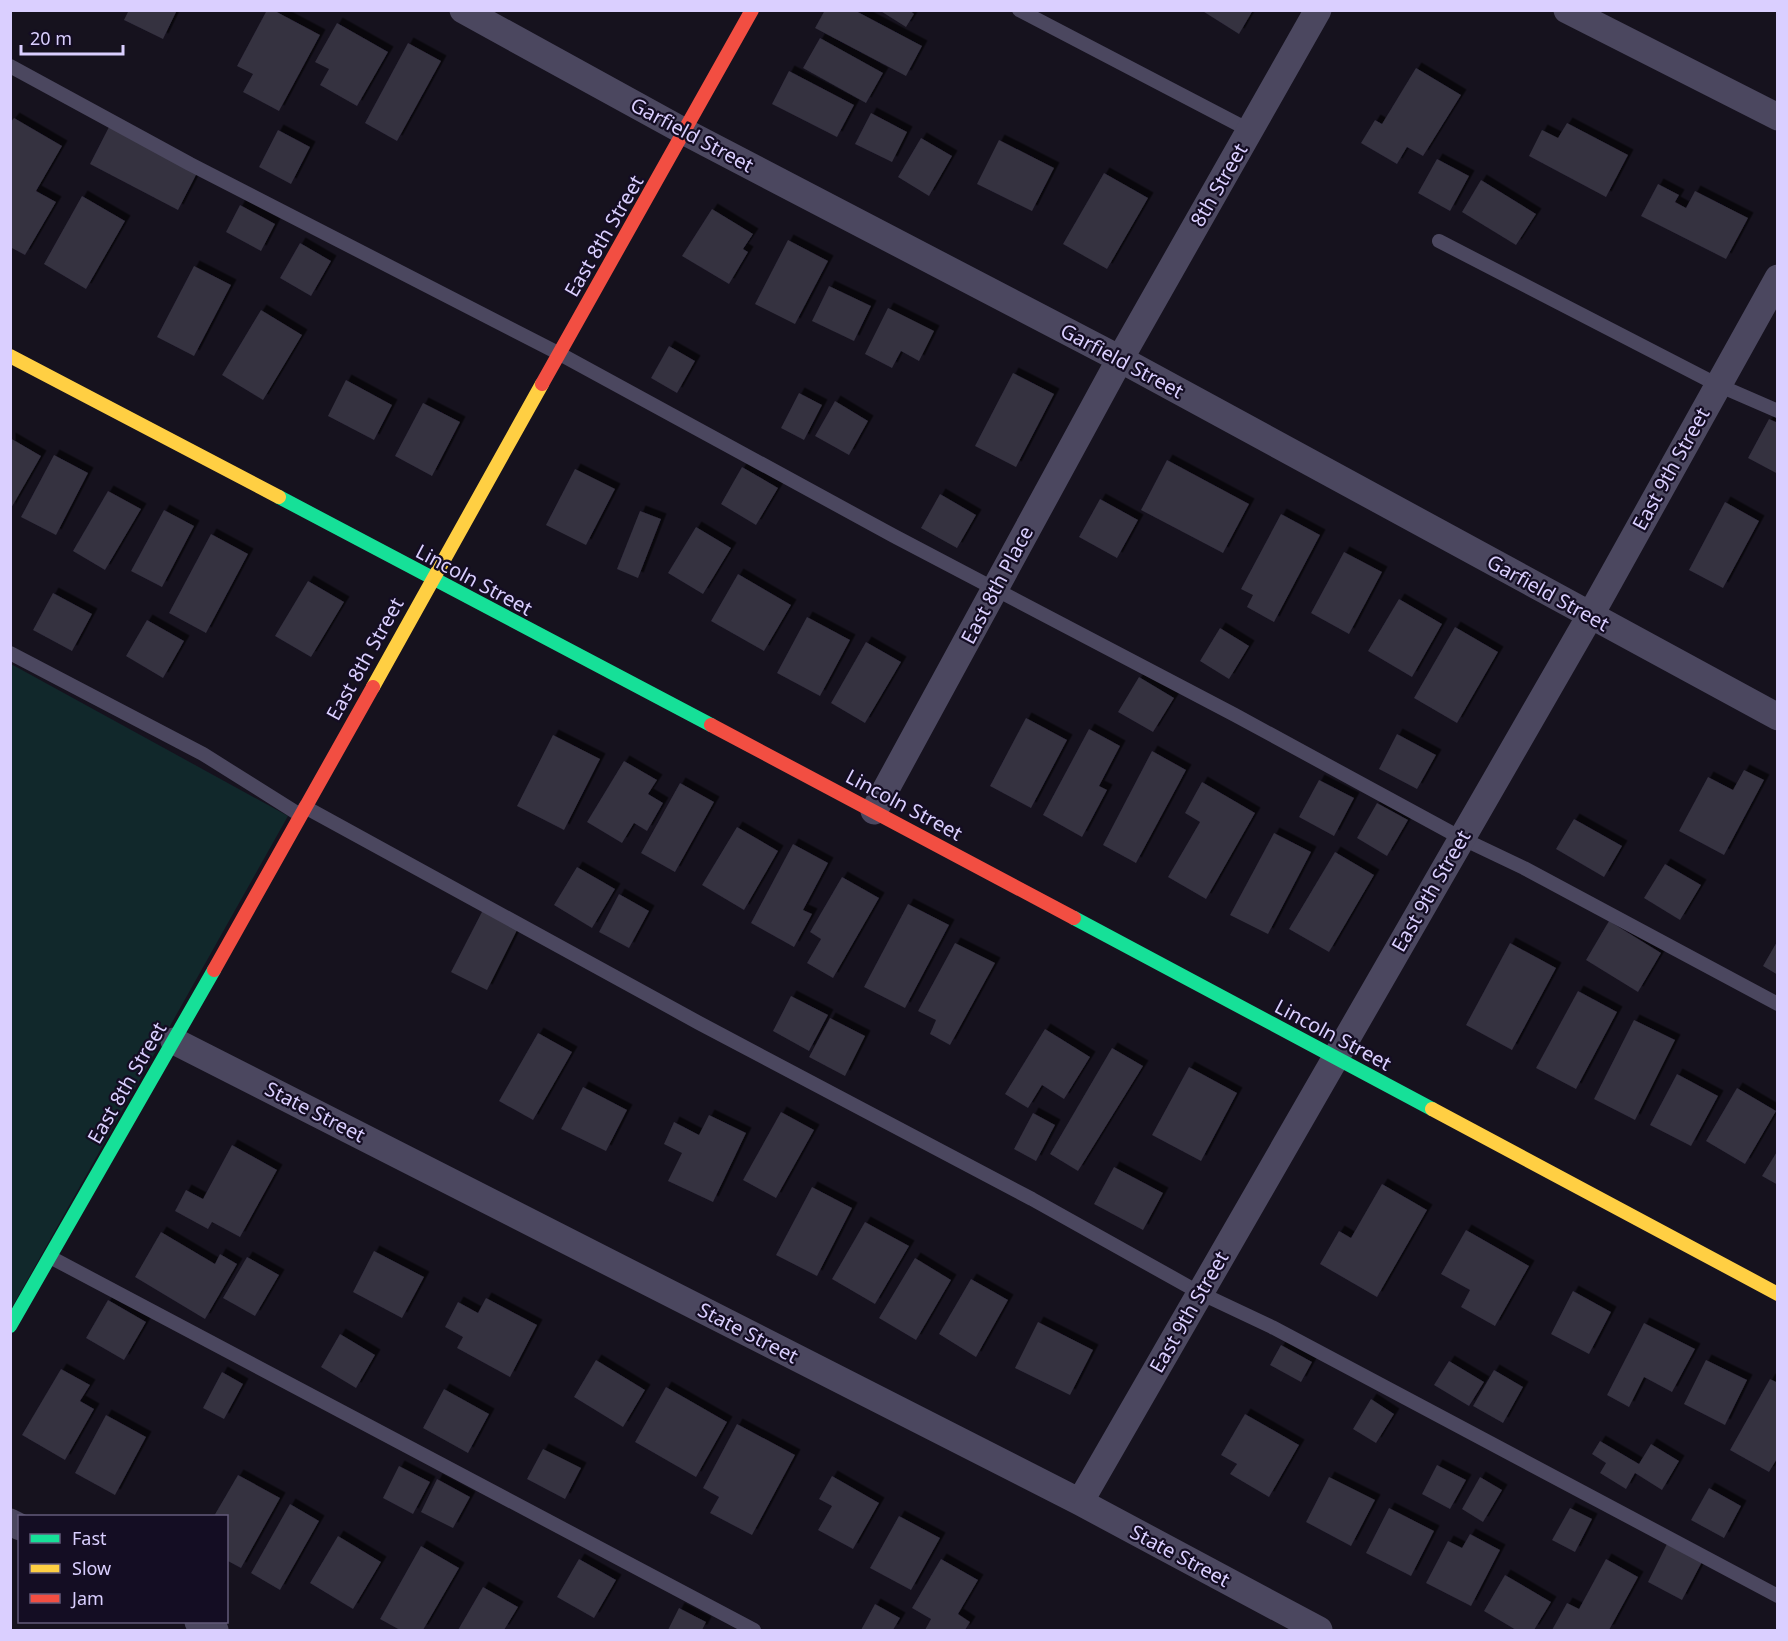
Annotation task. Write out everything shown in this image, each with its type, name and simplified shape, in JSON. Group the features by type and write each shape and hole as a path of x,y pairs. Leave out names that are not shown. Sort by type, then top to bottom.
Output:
{"main road":[{"name":"East 8th Street","path":"10,1326 174,1041 752,10"},
{"name":"Lincoln Street","path":"10,356 874,811 1778,1294"}],"street":[{"name":"Garfield Street","path":"463,10 685,132 1120,359 1778,717"},
{"name":"8th Street","path":"1120,359 1318,10"},
{"path":"1567,10 1778,117"},
{"name":"East 9th Street","path":"1080,1502 1590,616 1778,278"},
{"name":"East 8th Place","path":"874,811 1120,359"},
{"name":"State Street","path":"174,1041 1080,1502 1319,1630"},
{"path":"200,1623 215,1630"}],"lane":[{"path":"1018,10 1250,130"},
{"path":"10,66 190,164 560,354 1265,730 1461,838 1524,868 1778,1004"},
{"path":"1439,241 1718,385 1778,411"},
{"path":"10,653 203,754 303,811 1032,1199 1200,1293 1272,1327 1778,1596"},
{"path":"50,1257 754,1630"}],"green space":[{"path":"11,664 288,816 11,1309"}],"building":[{"path":"129,10 177,10 163,39 124,20"},
{"path":"267,10 273,10 320,35 279,111 243,92 253,74 237,66"},
{"path":"825,10 854,10 922,46 906,76 815,28"},
{"path":"879,10 909,10 914,14 906,27"},
{"path":"1201,10 1253,10 1239,34"},
{"path":"337,23 388,52 357,106 320,85 329,69 315,62"},
{"path":"820,38 883,73 866,103 803,68"},
{"path":"408,43 441,61 397,141 365,123"},
{"path":"1416,68 1461,95 1423,156 1407,147 1397,164 1361,143 1375,120 1382,124"},
{"path":"789,71 854,105 837,137 772,104"},
{"path":"871,113 907,132 892,162 855,144"},
{"path":"14,118 62,146 36,191 56,202 25,255 10,247 10,123"},
{"path":"1567,123 1628,155 1606,197 1529,156 1542,130 1558,138"},
{"path":"109,127 197,173 178,210 90,164"},
{"path":"278,130 310,147 291,184 259,167"},
{"path":"921,138 952,156 929,196 898,177"},
{"path":"999,140 1054,168 1032,211 977,184"},
{"path":"1437,159 1469,176 1450,211 1418,193"},
{"path":"1104,173 1148,198 1107,269 1063,244"},
{"path":"1481,180 1536,214 1516,245 1462,212"},
{"path":"1658,184 1679,195 1675,202 1686,208 1695,191 1748,218 1726,259 1641,216"},
{"path":"82,196 125,221 86,289 44,264"},
{"path":"240,205 275,224 261,251 226,232"},
{"path":"712,209 753,234 743,249 748,252 729,284 682,256"},
{"path":"788,240 828,261 795,324 755,304"},
{"path":"300,243 331,261 311,296 280,278"},
{"path":"194,266 231,285 194,356 157,337"},
{"path":"829,286 871,306 854,341 812,321"},
{"path":"888,308 934,331 919,361 901,351 892,368 865,354"},
{"path":"261,310 302,335 263,400 222,375"},
{"path":"669,346 695,361 677,393 651,378"},
{"path":"1013,373 1054,394 1016,467 975,446"},
{"path":"346,380 392,405 374,440 328,416"},
{"path":"799,393 822,405 804,440 781,428"},
{"path":"835,401 868,421 849,455 815,436"},
{"path":"423,403 460,422 432,476 395,456"},
{"path":"1769,419 1778,423 1778,474 1748,458"},
{"path":"10,438 41,456 10,510"},
{"path":"54,455 88,473 56,535 21,517"},
{"path":"1167,460 1249,504 1223,553 1141,510"},
{"path":"742,467 778,488 756,525 721,504"},
{"path":"575,469 615,489 586,545 546,525"},
{"path":"108,491 141,509 105,570 73,551"},
{"path":"940,494 976,515 957,548 921,528"},
{"path":"1100,499 1138,520 1117,558 1079,537"},
{"path":"1725,502 1759,521 1723,588 1689,570"},
{"path":"164,510 194,526 162,587 131,571"},
{"path":"640,511 661,519 638,578 617,569"},
{"path":"1281,514 1320,535 1274,622 1247,607 1253,595 1241,589"},
{"path":"696,527 731,548 703,594 668,573"},
{"path":"211,534 248,554 206,633 169,613"},
{"path":"1344,552 1382,572 1349,634 1311,613"},
{"path":"738,574 791,605 764,651 711,621"},
{"path":"308,581 344,602 311,657 275,636"},
{"path":"53,593 92,614 72,651 33,630"},
{"path":"1399,599 1442,624 1412,677 1368,651"},
{"path":"807,617 850,640 820,696 777,673"},
{"path":"147,620 184,641 163,678 126,656"},
{"path":"1455,627 1498,652 1457,723 1414,698"},
{"path":"1220,628 1249,646 1229,679 1200,661"},
{"path":"866,642 901,662 865,723 831,703"},
{"path":"1139,677 1174,698 1153,732 1118,712"},
{"path":"1026,718 1067,740 1031,808 990,786"},
{"path":"1089,729 1120,746 1099,786 1107,790 1082,837 1043,815"},
{"path":"1397,734 1436,755 1417,789 1379,769"},
{"path":"553,735 600,759 564,830 517,806"},
{"path":"1152,751 1186,770 1136,863 1103,845"},
{"path":"624,761 657,780 648,794 663,803 647,831 634,823 622,843 587,822"},
{"path":"1744,770 1764,780 1724,855 1679,831 1708,777 1733,790"},
{"path":"1319,780 1354,798 1334,836 1299,817"},
{"path":"1202,782 1255,813 1206,899 1168,877 1200,822 1185,813"},
{"path":"680,783 714,802 675,872 641,853"},
{"path":"1377,803 1408,820 1387,856 1357,838"},
{"path":"1574,819 1622,846 1604,877 1556,849"},
{"path":"737,827 778,851 744,910 702,885"},
{"path":"1274,833 1311,852 1268,934 1230,915"},
{"path":"793,844 828,863 803,910 812,914 794,947 751,923"},
{"path":"1335,852 1374,875 1329,952 1289,929"},
{"path":"1665,864 1701,885 1680,920 1644,898"},
{"path":"577,867 615,889 592,928 554,905"},
{"path":"842,877 879,898 833,978 807,963 821,939 810,932"},
{"path":"619,894 649,911 629,948 599,932"},
{"path":"908,904 949,925 905,1008 864,987"},
{"path":"484,908 519,926 487,990 451,972"},
{"path":"1609,921 1661,953 1638,992 1586,960"},
{"path":"1778,940 1778,975 1763,966"},
{"path":"955,943 995,963 950,1045 930,1034 936,1020 918,1011"},
{"path":"1510,943 1556,968 1512,1050 1466,1025"},
{"path":"1578,991 1617,1012 1576,1089 1536,1068"},
{"path":"791,996 828,1015 809,1051 773,1031"},
{"path":"830,1018 865,1036 845,1076 809,1057"},
{"path":"1634,1020 1675,1040 1635,1120 1594,1099"},
{"path":"1045,1029 1090,1057 1064,1099 1042,1085 1028,1108 1005,1094"},
{"path":"538,1033 572,1052 533,1120 499,1101"},
{"path":"1112,1048 1143,1066 1078,1171 1050,1154"},
{"path":"1189,1067 1237,1093 1201,1161 1152,1135"},
{"path":"1677,1074 1718,1096 1691,1146 1650,1125"},
{"path":"583,1087 627,1110 606,1151 561,1129"},
{"path":"1737,1088 1776,1111 1745,1164 1706,1141"},
{"path":"781,1112 814,1130 776,1198 743,1180"},
{"path":"1033,1113 1055,1125 1036,1161 1014,1149"},
{"path":"709,1115 746,1133 713,1202 668,1181 682,1153 664,1144 674,1122 699,1135"},
{"path":"232,1145 277,1170 240,1237 212,1222 208,1229 175,1211 186,1190 203,1199"},
{"path":"1778,1150 1778,1185 1762,1176"},
{"path":"1114,1167 1163,1193 1143,1230 1094,1204"},
{"path":"1382,1184 1427,1210 1377,1297 1320,1264 1339,1231 1351,1238"},
{"path":"812,1187 852,1208 817,1276 776,1255"},
{"path":"865,1222 909,1246 875,1304 832,1279"},
{"path":"1466,1230 1529,1266 1495,1326 1461,1307 1470,1290 1441,1274"},
{"path":"161,1232 215,1264 220,1254 237,1264 205,1319 135,1277"},
{"path":"374,1251 424,1277 402,1318 353,1292"},
{"path":"247,1257 279,1275 255,1316 223,1298"},
{"path":"915,1258 951,1280 916,1340 879,1318"},
{"path":"971,1279 1008,1300 976,1357 939,1334"},
{"path":"1573,1291 1611,1312 1589,1354 1551,1334"},
{"path":"486,1298 537,1325 510,1377 457,1348 463,1337 445,1327 458,1302 478,1313"},
{"path":"108,1300 146,1322 124,1360 86,1338"},
{"path":"1038,1322 1093,1350 1070,1395 1015,1368"},
{"path":"1644,1323 1695,1349 1672,1392 1644,1377 1629,1407 1607,1395"},
{"path":"340,1334 375,1355 356,1388 321,1367"},
{"path":"1281,1345 1312,1362 1301,1382 1270,1365"},
{"path":"596,1360 645,1390 623,1427 574,1397"},
{"path":"1706,1360 1747,1380 1725,1425 1684,1404"},
{"path":"1449,1361 1484,1382 1469,1406 1434,1385"},
{"path":"61,1369 90,1385 80,1401 94,1409 65,1460 22,1435"},
{"path":"1494,1370 1523,1387 1503,1423 1473,1406"},
{"path":"222,1372 243,1384 224,1419 203,1408"},
{"path":"1770,1379 1778,1383 1778,1457 1769,1472 1730,1450"},
{"path":"666,1387 727,1422 696,1477 635,1442"},
{"path":"444,1389 489,1414 468,1453 423,1428"},
{"path":"1371,1399 1394,1414 1376,1443 1353,1429"},
{"path":"1245,1414 1299,1445 1269,1497 1230,1474 1237,1464 1221,1455"},
{"path":"106,1415 146,1437 115,1495 75,1473"},
{"path":"737,1424 795,1455 752,1535 710,1513 719,1497 703,1488"},
{"path":"1600,1441 1639,1464 1651,1444 1679,1461 1662,1490 1635,1473 1626,1489 1600,1473 1606,1463 1592,1454"},
{"path":"543,1449 581,1468 565,1499 527,1479"},
{"path":"1437,1465 1466,1480 1450,1509 1422,1494"},
{"path":"399,1466 430,1482 413,1514 383,1498"},
{"path":"238,1475 280,1498 241,1568 228,1561 228,1515 215,1515"},
{"path":"832,1476 879,1503 853,1549 818,1530 832,1506 819,1499"},
{"path":"1329,1477 1375,1500 1351,1546 1306,1522"},
{"path":"1480,1477 1502,1490 1483,1522 1462,1509"},
{"path":"437,1479 470,1497 453,1528 421,1512"},
{"path":"1709,1488 1741,1506 1724,1538 1691,1520"},
{"path":"290,1504 319,1521 280,1590 251,1573"},
{"path":"1389,1508 1434,1531 1411,1576 1366,1553"},
{"path":"1570,1508 1592,1519 1575,1552 1552,1540"},
{"path":"899,1516 940,1538 911,1590 870,1568"},
{"path":"1470,1534 1500,1550 1471,1606 1426,1583 1448,1541 1462,1548"},
{"path":"338,1536 381,1562 353,1609 310,1583"},
{"path":"1669,1540 1704,1558 1682,1600 1648,1582"},
{"path":"421,1546 459,1568 423,1630 400,1630 380,1619"},
{"path":"579,1559 616,1580 594,1618 557,1597"},
{"path":"941,1559 978,1580 958,1614 970,1622 965,1630 925,1630 931,1619 912,1608"},
{"path":"1606,1559 1638,1577 1609,1630 1552,1630 1567,1603 1579,1609"},
{"path":"1505,1575 1551,1602 1534,1630 1516,1630 1484,1611"},
{"path":"483,1587 518,1607 504,1630 458,1630"},
{"path":"875,1604 900,1618 893,1630 861,1630"},
{"path":"679,1608 706,1622 702,1630 668,1630"}],"traffic: fast":[{"path":"279,497 711,725"},
{"path":"1074,918 1432,1109"},
{"path":"10,1326 214,970"}],"traffic: slow":[{"path":"10,356 279,497"},
{"path":"373,687 542,384"},
{"path":"1432,1109 1778,1294"}],"traffic: jam":[{"path":"542,384 752,10"},
{"path":"214,970 373,687"},
{"path":"711,725 1074,918"}]}
